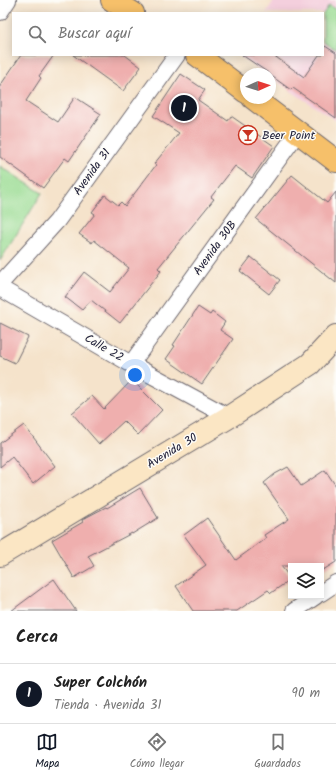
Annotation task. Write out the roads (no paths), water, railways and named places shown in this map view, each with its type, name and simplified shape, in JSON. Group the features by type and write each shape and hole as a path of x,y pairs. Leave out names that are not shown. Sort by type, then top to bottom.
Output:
{"main road":[{"path":"112,0 131,12"},
{"path":"198,56 240,87"},
{"path":"261,104 336,161"}],"street":[{"path":"0,12 8,0"},
{"name":"Avenida 31","path":"0,284 57,221 176,56"},
{"name":"Avenida 30B","path":"131,364 298,132"},
{"name":"Calle 22","path":"0,288 131,364 229,417"},
{"name":"Avenida 30","path":"0,555 229,417 310,364 336,336"},
{"path":"324,591 336,583"},
{"path":"294,611 312,599"}],"place":[{"name":"Super Colchón","path":"184,108"},
{"name":"Beer Point","path":"248,135"}]}
